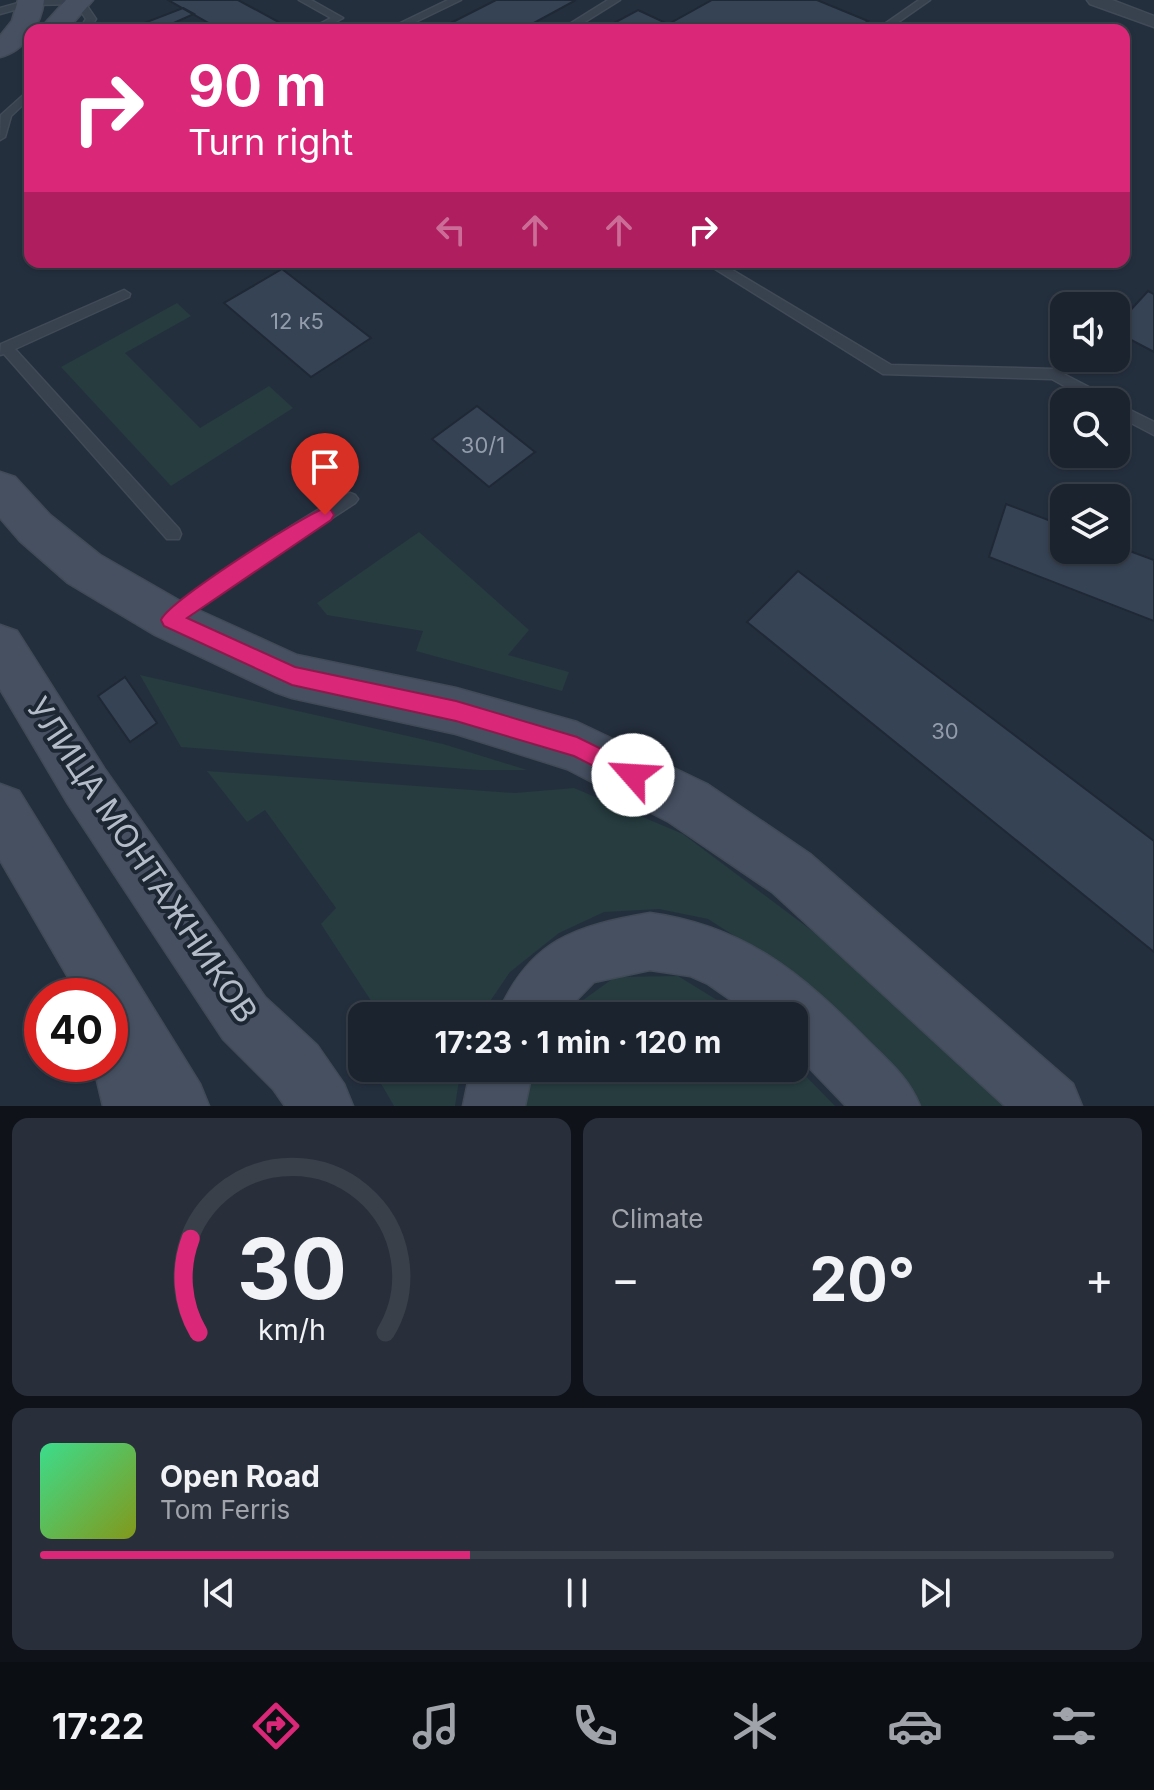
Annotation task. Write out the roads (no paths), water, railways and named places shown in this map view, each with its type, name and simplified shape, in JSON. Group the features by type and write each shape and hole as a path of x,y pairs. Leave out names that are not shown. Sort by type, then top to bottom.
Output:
{"street":[{"path":"58,24 80,0"},
{"path":"1096,0 1154,22"},
{"path":"0,49 10,43 29,17 32,1"},
{"path":"0,84 24,59"},
{"path":"0,489 35,528 84,569 171,620 292,676 456,711 577,747 688,803 791,873 1051,1106"},
{"name":"УЛИЦА МОНТАЖНИКОВ","path":"0,646 86,786 244,1018 295,1067 322,1106"},
{"path":"0,810 98,978"},
{"path":"535,1002 575,960 626,943 665,941 715,955 771,991 782,1002"},
{"path":"128,1027 178,1106"},
{"path":"808,1027 889,1106"},
{"path":"128,1081 134,1106"},
{"path":"494,1106 499,1082"}],"lane":[{"path":"0,11 32,1 80,0 91,19 88,24"},
{"path":"304,0 338,18 326,24"},
{"path":"404,24 456,0"},
{"path":"575,24 615,0"},
{"path":"890,24 925,0"},
{"path":"0,137 6,115 24,98"},
{"path":"720,268 888,370 1054,374 1080,388"},
{"path":"124,294 3,349 173,534"},
{"path":"1130,416 1154,429"},
{"path":"171,620 198,597 350,499"}]}
